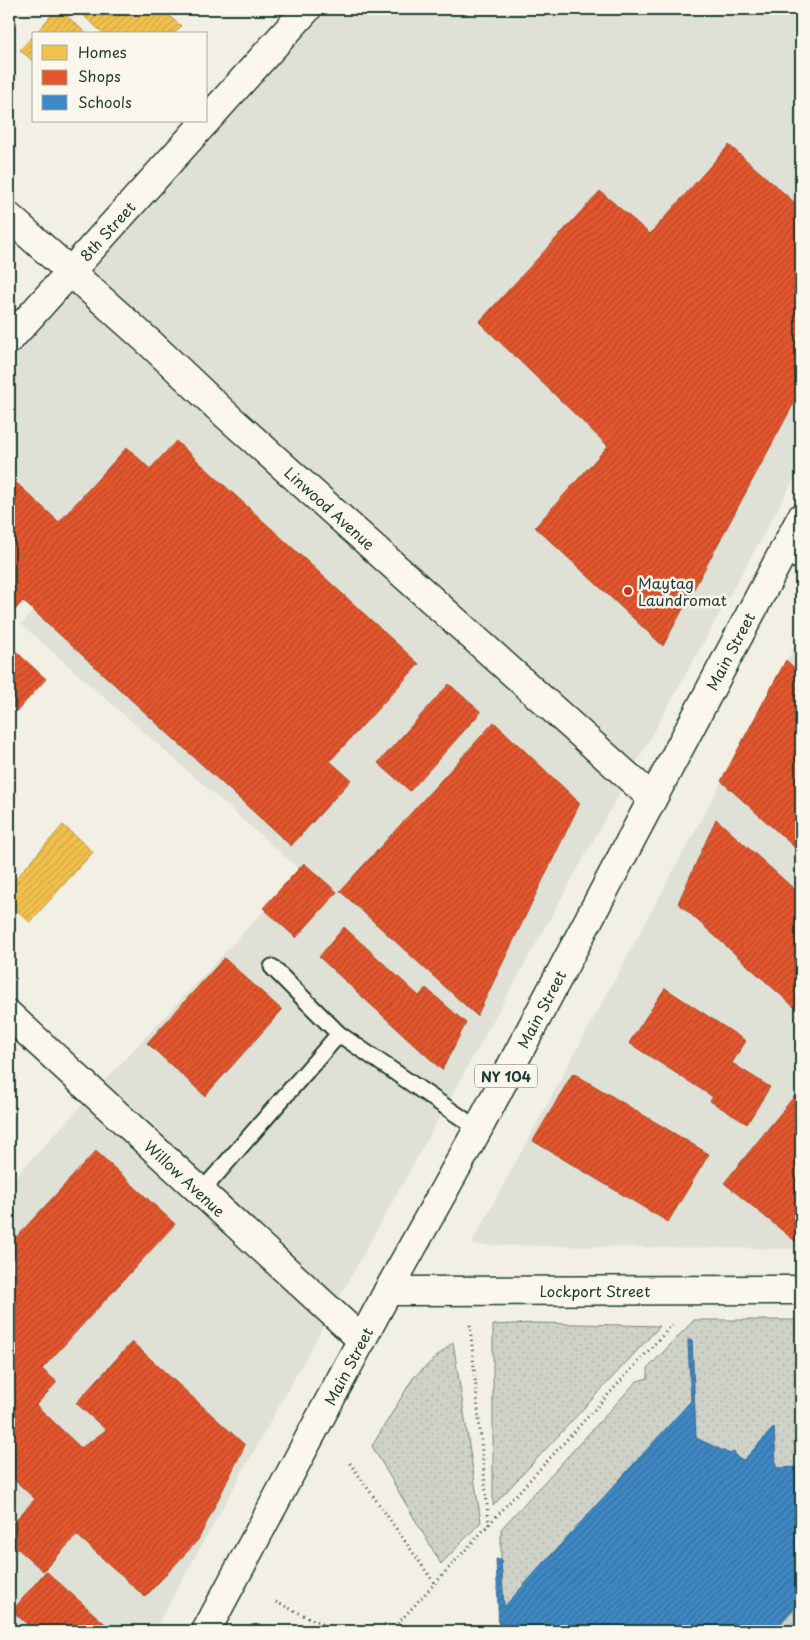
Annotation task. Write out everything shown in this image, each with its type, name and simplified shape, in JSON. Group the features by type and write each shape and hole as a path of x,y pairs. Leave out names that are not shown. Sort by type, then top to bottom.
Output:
{"street":[{"name":"8th Street","path":"208,119 307,9"},
{"name":"8th Street","path":"9,340 205,122"},
{"name":"Linwood Avenue","path":"9,217 652,798"},
{"name":"Main Street","path":"206,1631 388,1291 478,1129 652,798 792,558 801,518"},
{"name":"Willow Avenue","path":"9,1016 362,1340"},
{"name":"Lockport Street","path":"388,1291 801,1290"}],"lane":[{"path":"272,967 339,1034 478,1129"},
{"path":"201,1192 339,1034"}],"path":[{"path":"469,1317 489,1525"},
{"path":"391,1631 677,1321"},
{"path":"350,1463 435,1584"},
{"path":"276,1602 337,1631"}],"shaded area":[{"path":"329,9 801,9 801,467 154,1631 9,1631 9,1183 301,871 21,624 53,587 9,546 9,362"},
{"path":"801,635 801,1249 471,1245"},
{"path":"694,1320 801,1320 801,1467 776,1468 774,1428 744,1460 737,1458 734,1452 730,1454 696,1438 692,1341 688,1340 691,1401 504,1607 501,1529 637,1381 648,1378 648,1368"},
{"path":"537,1323 660,1326 493,1506 493,1325"},
{"path":"453,1342 481,1522 441,1564 372,1446 413,1378"},
{"path":"801,1601 801,1631 774,1631"}],"building: Homes":[{"path":"59,9 85,32 37,32"},
{"path":"76,9 161,9 181,26 176,32 102,32"},
{"path":"32,37 32,60 20,50"},
{"path":"63,825 93,852 30,922 9,904 9,886"}],"building: Shops":[{"path":"801,9 801,19 791,10"},
{"path":"729,145 801,208 801,390 663,646 535,527 608,446 479,322 600,191 650,234"},
{"path":"176,441 419,664 330,761 351,780 291,846 23,601 9,617 9,476 59,522 127,447 150,469"},
{"path":"9,645 46,679 17,711 9,704"},
{"path":"786,660 801,674 801,853 721,781"},
{"path":"449,684 481,712 410,791 378,763"},
{"path":"494,722 580,803 477,1016 340,891"},
{"path":"716,819 801,895 801,999 794,1007 678,903"},
{"path":"304,863 337,892 296,938 263,908"},
{"path":"344,927 419,996 426,988 466,1023 442,1070 319,957"},
{"path":"224,958 282,1010 205,1096 147,1043"},
{"path":"665,988 746,1041 732,1063 770,1087 747,1124 710,1101 713,1097 629,1043"},
{"path":"573,1073 709,1154 668,1222 533,1141"},
{"path":"801,1088 801,1246 724,1183"},
{"path":"96,1151 175,1224 42,1369 57,1382 36,1405 81,1448 106,1430 76,1403 132,1342 245,1445 198,1540 145,1597 77,1535 43,1571 9,1541 9,1527 35,1499 9,1475 9,1245"},
{"path":"46,1571 112,1630 35,1631 12,1611"}],"building: Schools":[{"path":"688,1340 692,1340 696,1438 730,1454 734,1451 737,1458 744,1460 774,1427 776,1468 801,1467 801,1600 773,1631 499,1631 496,1559 501,1560 504,1607 691,1401"}],"place":[{"name":"Maytag Laundromat","path":"628,591"}]}
